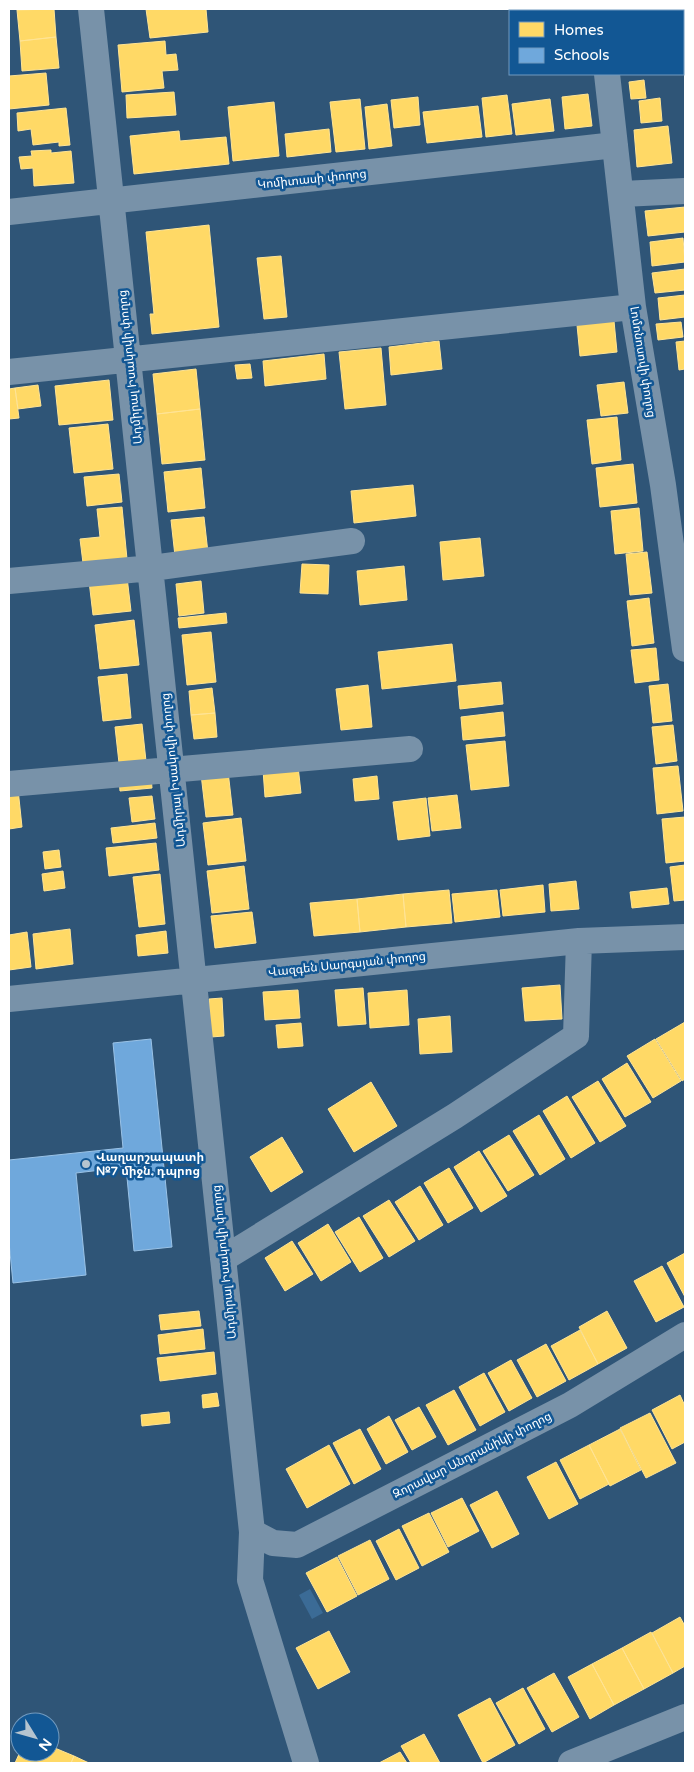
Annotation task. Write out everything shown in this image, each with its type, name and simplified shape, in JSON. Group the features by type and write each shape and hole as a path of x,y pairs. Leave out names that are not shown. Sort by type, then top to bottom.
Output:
{"street":[{"name":"Ադմիրալ Իսակովի փողոց","path":"91,9 110,200 152,568 252,1532 250,1580 306,1763"},
{"name":"Լոմոնոսովի փողոց","path":"607,75 622,194 633,307 674,484 685,649"},
{"name":"Կոմիտասի փողոց","path":"9,212 615,145"},
{"path":"622,194 685,191"},
{"path":"9,372 633,307"},
{"path":"9,581 152,568 352,542"},
{"path":"9,784 410,749"},
{"name":"Վազգեն Սարգսյան փողոց","path":"9,999 580,942 685,937"},
{"path":"223,1259 455,1116 576,1036 580,942"},
{"name":"Զորավար Անդրանիկի փողոց","path":"252,1532 273,1543 298,1545 570,1405 685,1335"},
{"path":"571,1763 685,1716"}],"water":[{"path":"310,1589 323,1613 312,1619 299,1595"}],"building: Homes":[{"path":"54,9 56,37 20,41 17,10"},
{"path":"146,9 206,9 208,32 150,38"},
{"path":"622,9 649,9 649,10"},
{"path":"56,37 59,68 22,71 20,41"},
{"path":"165,41 166,55 176,54 178,70 162,71 164,88 122,92 118,45"},
{"path":"46,73 49,105 9,109 9,76"},
{"path":"644,80 646,98 631,99 629,82"},
{"path":"174,92 176,115 127,118 126,95"},
{"path":"588,94 592,126 565,129 562,97"},
{"path":"507,95 512,134 486,137 482,98"},
{"path":"418,97 420,125 394,128 391,100"},
{"path":"660,98 662,121 641,123 639,101"},
{"path":"360,99 365,149 336,152 330,102"},
{"path":"550,99 554,131 516,135 512,104"},
{"path":"274,102 279,156 233,161 228,107"},
{"path":"387,104 392,146 369,149 365,107"},
{"path":"478,106 482,137 427,143 423,112"},
{"path":"66,108 70,145 59,146 59,142 33,145 31,129 18,131 17,113"},
{"path":"668,126 672,163 637,167 634,130"},
{"path":"329,129 331,152 287,157 285,134"},
{"path":"179,131 180,141 226,137 229,164 134,174 130,136"},
{"path":"51,150 51,153 71,151 74,183 34,186 33,168 21,169 19,157 32,156 31,151"},
{"path":"685,207 685,232 648,236 645,211"},
{"path":"209,225 219,327 152,334 150,314 154,314 146,232"},
{"path":"683,238 685,262 652,266 650,242"},
{"path":"281,256 287,317 264,319 257,258"},
{"path":"685,269 685,290 655,293 652,273"},
{"path":"685,295 685,317 660,320 658,298"},
{"path":"614,321 617,352 580,356 577,325"},
{"path":"681,322 683,337 658,340 656,324"},
{"path":"439,341 442,369 391,375 389,347"},
{"path":"685,341 685,369 679,370 676,342"},
{"path":"381,348 386,405 345,409 339,352"},
{"path":"324,354 326,379 265,386 263,361"},
{"path":"250,364 252,378 237,379 235,365"},
{"path":"196,369 200,409 157,414 153,374"},
{"path":"109,380 113,420 59,425 55,386"},
{"path":"624,382 628,413 601,416 597,385"},
{"path":"38,385 41,406 18,409 15,388"},
{"path":"15,388 19,418 9,419 9,389"},
{"path":"200,409 205,460 162,464 157,414"},
{"path":"617,417 621,460 592,464 587,420"},
{"path":"108,424 113,469 74,473 69,428"},
{"path":"633,464 637,503 600,507 596,468"},
{"path":"201,468 205,508 168,512 164,472"},
{"path":"119,474 122,502 87,506 84,477"},
{"path":"413,485 416,516 354,523 351,491"},
{"path":"122,507 127,559 83,563 80,539 100,537 97,509"},
{"path":"639,508 643,551 615,554 611,511"},
{"path":"204,517 208,553 175,556 171,520"},
{"path":"480,538 484,576 443,580 440,542"},
{"path":"647,552 652,593 630,595 626,554"},
{"path":"302,564 329,565 328,594 300,593"},
{"path":"404,566 407,600 360,605 357,571"},
{"path":"127,577 131,611 93,615 89,581"},
{"path":"201,581 204,613 179,616 176,584"},
{"path":"649,598 654,643 632,646 627,601"},
{"path":"226,613 227,623 179,628 178,618"},
{"path":"134,620 139,665 100,669 95,625"},
{"path":"211,632 216,682 187,685 182,635"},
{"path":"452,644 456,681 382,689 378,652"},
{"path":"656,648 659,680 635,683 631,650"},
{"path":"127,674 131,718 103,721 98,677"},
{"path":"501,682 503,704 460,709 458,686"},
{"path":"668,684 672,721 653,723 649,686"},
{"path":"368,685 372,727 341,730 336,689"},
{"path":"212,688 215,713 191,715 189,691"},
{"path":"503,712 505,736 463,740 461,717"},
{"path":"215,713 217,737 194,739 191,715"},
{"path":"142,724 146,761 119,763 115,727"},
{"path":"673,725 677,761 656,764 652,727"},
{"path":"505,741 509,786 471,790 466,745"},
{"path":"298,766 301,793 265,797 263,770"},
{"path":"678,766 683,811 657,814 653,768"},
{"path":"228,771 233,815 206,817 201,774"},
{"path":"151,776 152,788 120,791 119,779"},
{"path":"377,776 379,799 355,801 353,779"},
{"path":"18,789 22,827 9,829 9,790"},
{"path":"457,795 461,828 432,831 428,798"},
{"path":"152,796 155,819 132,822 129,798"},
{"path":"426,798 430,836 398,840 393,802"},
{"path":"685,817 685,861 666,863 662,819"},
{"path":"241,818 246,861 208,865 203,823"},
{"path":"155,823 157,838 113,843 111,828"},
{"path":"156,843 159,870 109,876 106,848"},
{"path":"59,850 61,867 45,869 43,852"},
{"path":"685,865 685,900 674,901 670,867"},
{"path":"244,866 249,909 212,913 207,871"},
{"path":"63,871 65,888 44,891 42,874"},
{"path":"160,874 165,924 139,927 133,877"},
{"path":"576,881 579,909 551,911 549,884"},
{"path":"543,885 545,912 503,916 500,890"},
{"path":"667,888 669,904 632,908 630,892"},
{"path":"449,890 452,923 406,927 403,894"},
{"path":"497,890 500,917 455,922 452,894"},
{"path":"403,894 406,927 360,932 357,899"},
{"path":"357,899 360,932 314,936 310,903"},
{"path":"252,912 256,943 215,948 211,916"},
{"path":"70,929 73,964 36,969 33,934"},
{"path":"166,931 168,953 138,956 136,935"},
{"path":"27,932 31,967 9,970 9,935"},
{"path":"560,985 562,1019 525,1021 522,988"},
{"path":"363,988 366,1024 338,1026 335,990"},
{"path":"298,990 300,1018 265,1020 263,992"},
{"path":"407,990 409,1025 370,1028 368,993"},
{"path":"222,998 224,1036 211,1037 209,999"},
{"path":"450,1016 452,1052 420,1054 418,1019"},
{"path":"685,1022 685,1079 682,1081 656,1039"},
{"path":"301,1023 303,1046 278,1048 276,1025"},
{"path":"655,1039 681,1081 653,1098 627,1056"},
{"path":"627,1063 651,1102 625,1117 602,1079"},
{"path":"598,1081 626,1126 600,1142 572,1097"},
{"path":"371,1082 397,1126 354,1152 328,1109"},
{"path":"567,1096 595,1143 571,1158 543,1111"},
{"path":"539,1115 565,1159 540,1175 513,1131"},
{"path":"509,1135 534,1175 508,1191 483,1151"},
{"path":"282,1137 303,1172 271,1192 250,1157"},
{"path":"479,1151 507,1196 481,1212 454,1167"},
{"path":"449,1168 473,1208 448,1223 424,1183"},
{"path":"420,1186 443,1225 419,1240 395,1202"},
{"path":"389,1200 415,1241 389,1257 363,1216"},
{"path":"359,1217 383,1258 360,1272 335,1232"},
{"path":"328,1224 351,1262 321,1281 298,1243"},
{"path":"292,1241 313,1274 285,1291 265,1258"},
{"path":"685,1253 685,1297 667,1263"},
{"path":"662,1266 684,1307 656,1322 634,1281"},
{"path":"199,1311 201,1326 161,1330 159,1315"},
{"path":"607,1311 627,1348 598,1364 579,1327"},
{"path":"203,1329 205,1349 160,1354 158,1335"},
{"path":"580,1330 598,1364 569,1380 551,1346"},
{"path":"546,1344 566,1381 537,1397 517,1360"},
{"path":"214,1352 216,1374 160,1381 157,1358"},
{"path":"511,1360 532,1398 509,1411 488,1373"},
{"path":"484,1373 505,1412 480,1426 459,1387"},
{"path":"454,1390 476,1430 448,1445 426,1405"},
{"path":"217,1393 219,1406 203,1408 202,1395"},
{"path":"680,1395 685,1406 685,1442 672,1449 652,1410"},
{"path":"419,1407 436,1437 412,1450 395,1420"},
{"path":"169,1412 170,1423 142,1426 141,1415"},
{"path":"650,1413 676,1463 646,1478 620,1428"},
{"path":"389,1416 408,1452 386,1464 367,1429"},
{"path":"360,1429 381,1469 354,1484 333,1443"},
{"path":"620,1429 641,1470 610,1486 589,1445"},
{"path":"329,1445 350,1484 307,1508 286,1469"},
{"path":"589,1445 609,1484 580,1499 560,1460"},
{"path":"556,1462 578,1504 549,1519 527,1477"},
{"path":"497,1491 519,1534 492,1548 470,1505"},
{"path":"462,1498 479,1531 448,1547 431,1513"},
{"path":"429,1513 449,1552 422,1566 402,1526"},
{"path":"399,1529 419,1568 396,1580 376,1541"},
{"path":"370,1540 389,1579 358,1595 338,1556"},
{"path":"337,1557 357,1596 327,1612 306,1573"},
{"path":"680,1617 685,1626 685,1666 673,1673 652,1633"},
{"path":"329,1631 350,1672 318,1689 296,1648"},
{"path":"651,1632 673,1673 644,1689 622,1648"},
{"path":"622,1648 644,1689 614,1705 592,1664"},
{"path":"592,1664 614,1705 590,1719 568,1677"},
{"path":"554,1673 579,1717 552,1732 527,1688"},
{"path":"523,1688 545,1729 519,1744 496,1703"},
{"path":"490,1698 515,1745 483,1763 458,1715"},
{"path":"424,1734 440,1763 411,1763 401,1746"},
{"path":"60,1750 74,1756 71,1763 15,1763 60,1762"},
{"path":"400,1752 407,1763 379,1763"},
{"path":"74,1756 89,1763 71,1763"}],"building: Schools":[{"name":"Վաղարշապատի №7 միջն. դպրոց","path":"151,1039 172,1247 134,1251 126,1167 76,1173 86,1275 13,1283 9,1242 9,1160 123,1148 113,1043"}],"place":[{"name":"Վաղարշապատի №7 միջն. դպրոց","path":"86,1164"}]}
